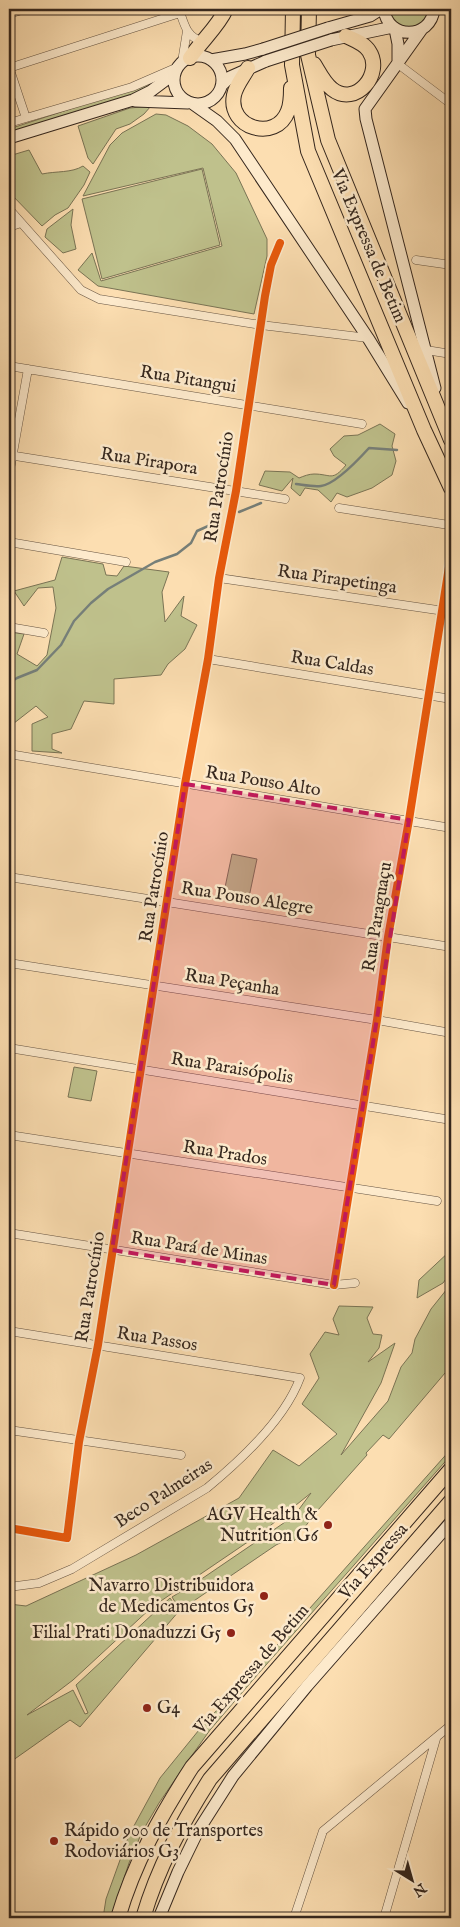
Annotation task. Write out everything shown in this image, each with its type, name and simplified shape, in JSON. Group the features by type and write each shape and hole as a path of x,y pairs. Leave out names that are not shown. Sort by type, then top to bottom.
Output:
{"highway":[{"path":"181,65 214,28 226,9"},
{"name":"Via Expressa de Betim","path":"293,9 292,65 308,150 424,430 451,488"},
{"path":"309,9 308,55 328,140 451,440"},
{"path":"308,55 325,82 333,90 342,94 352,94 367,84 372,77 374,68 369,50 346,36"},
{"path":"248,68 234,95 236,113 241,121 249,126 267,129 276,126 288,112 292,65"},
{"name":"Via Expressa de Betim","path":"118,1918 125,1893 138,1860 165,1809 192,1767 451,1469"},
{"name":"Via Expressa","path":"143,1918 163,1861 186,1816 210,1779 451,1501"}],"street":[{"path":"9,14 25,9"},
{"path":"9,123 132,87 197,56 211,60 245,54 370,16 383,9 388,21 394,28 398,44 398,64"},
{"path":"435,10 432,18 422,29 365,109 442,419"},
{"path":"26,118 9,67 180,11 187,31 193,39 202,41"},
{"path":"133,100 208,102 215,98 222,85 230,77 266,61 346,36 394,28 409,33 422,29"},
{"path":"187,31 175,87 178,94 217,121 235,139 368,338 424,430"},
{"path":"211,60 221,71 222,85"},
{"path":"398,64 451,104"},
{"path":"9,138 133,100 151,91 181,65"},
{"path":"9,209 81,290 99,299 368,338"},
{"path":"9,227 21,223"},
{"name":"Rua Patrocínio","path":"9,1528 66,1538 79,1442 98,1345 186,784 208,659 219,578 236,491 270,265 280,243"},
{"path":"416,260 451,265"},
{"path":"426,350 451,354"},
{"name":"Rua Pitangui","path":"9,366 362,424"},
{"path":"9,475 10,455 28,369"},
{"name":"Rua Pirapora","path":"10,455 285,499"},
{"path":"339,508 450,528"},
{"path":"9,542 126,562"},
{"name":"Rua Paraguaçu","path":"334,1285 377,1020 388,937 429,695 447,611 451,554"},
{"name":"Rua Pirapetinga","path":"219,578 447,611"},
{"path":"9,627 44,633"},
{"name":"Rua Caldas","path":"208,659 451,699"},
{"name":"Rua Pouso Alto","path":"9,753 451,828"},
{"name":"Rua Pouso Alegre","path":"9,876 451,947"},
{"name":"Rua Peçanha","path":"9,963 451,1033"},
{"name":"Rua Paraisópolis","path":"9,1048 451,1120"},
{"name":"Rua Prados","path":"9,1135 436,1201"},
{"name":"Rua Pará de Minas","path":"9,1233 334,1285 355,1284"},
{"name":"Rua Passos","path":"9,1331 300,1378"},
{"name":"Beco Palmeiras","path":"9,1587 39,1584 72,1569 207,1488 226,1472 272,1424 294,1395 300,1378"},
{"path":"9,1430 79,1442 181,1455"},
{"path":"159,1918 198,1831 233,1776 307,1686 451,1522"},
{"path":"294,1918 323,1831 451,1725"},
{"path":"384,1918 436,1739"}],"highlighted area":[{"path":"185,784 409,820 334,1285 112,1250"}],"green space":[{"path":"389,9 429,9 428,14 419,26 404,28 392,19"},
{"path":"167,74 135,95 9,133 9,129 134,88"},
{"path":"151,106 144,114 130,124 116,129 93,164 88,158 78,126 130,108"},
{"path":"156,114 166,115 188,126 212,144 236,173 267,239 267,256 254,314 98,286 78,270 92,253 101,281 222,246 203,168 83,196 110,145 122,133"},
{"path":"29,150 42,174 69,171 83,166 90,172 84,185 68,208 55,215 42,226 9,192 9,156"},
{"path":"202,169 220,245 102,279 82,199"},
{"path":"73,209 71,225 76,249 63,253 45,237 47,229"},
{"path":"380,424 395,434 392,446 396,461 392,475 372,488 347,497 337,493 331,502 318,490 305,488 300,496 291,488 293,478 282,491 259,485 265,471 290,472 299,478 312,474 331,476 337,474 346,465 334,456 330,449 344,436 358,435"},
{"path":"62,557 103,564 106,575 117,576 124,566 169,572 162,592 165,622 184,596 181,616 197,625 185,649 168,664 161,675 114,679 114,704 84,701 71,729 52,734 52,749 62,753 32,751 32,724 48,717 36,706 9,727 9,632 24,634 17,654 37,666 47,655 56,608 53,587 38,588 24,606 14,591 55,580"},
{"path":"232,854 257,859 248,902 223,897"},
{"path":"74,1067 97,1071 91,1101 68,1097"},
{"path":"451,1250 451,1272 443,1283 417,1298 419,1280"},
{"path":"451,1284 451,1370 445,1373 389,1439 383,1435 366,1453 367,1455 318,1510 294,1541 290,1538 276,1545 179,1611 80,1727 70,1720 9,1763 9,1604 26,1606 136,1555 239,1498 273,1450 299,1466 337,1434 302,1404 319,1378 310,1354 325,1332 339,1335 333,1319 339,1306 373,1307 367,1318 373,1334 382,1335 379,1348 368,1362 395,1343 381,1383 341,1455 388,1401 401,1367 412,1353 415,1339 431,1309","holes":["311,1493 294,1516 172,1597 177,1605 170,1598 76,1685 88,1713 85,1714 73,1690 27,1715 73,1680 152,1607 261,1533"]},
{"path":"451,1449 451,1455 210,1730 159,1803 142,1832 129,1863 111,1918 103,1918 106,1899 129,1835 160,1778 203,1725 263,1661"}],"waterway":[{"path":"296,484 315,486 327,484 347,470 369,448 397,450"},
{"path":"239,512 261,503"},
{"path":"9,683 37,670 61,645 74,621 108,589 155,562 177,554 191,543 197,531 215,523"}],"cycle path":[{"path":"9,1528 67,1538 79,1442 98,1345 185,784 208,659 219,578 236,491 265,296 271,265 280,243"},
{"path":"334,1285 377,1020 388,937 409,820 451,554"}],"place":[{"name":"AGV Health & Nutrition G6","path":"328,1525"},
{"name":"Navarro Distribuidora de Medicamentos G5","path":"264,1596"},
{"name":"Filial Prati Donaduzzi G5","path":"231,1633"},
{"name":"G4","path":"147,1708"},
{"name":"Rápido 900 de Transportes Rodoviários G3","path":"54,1841"}]}
